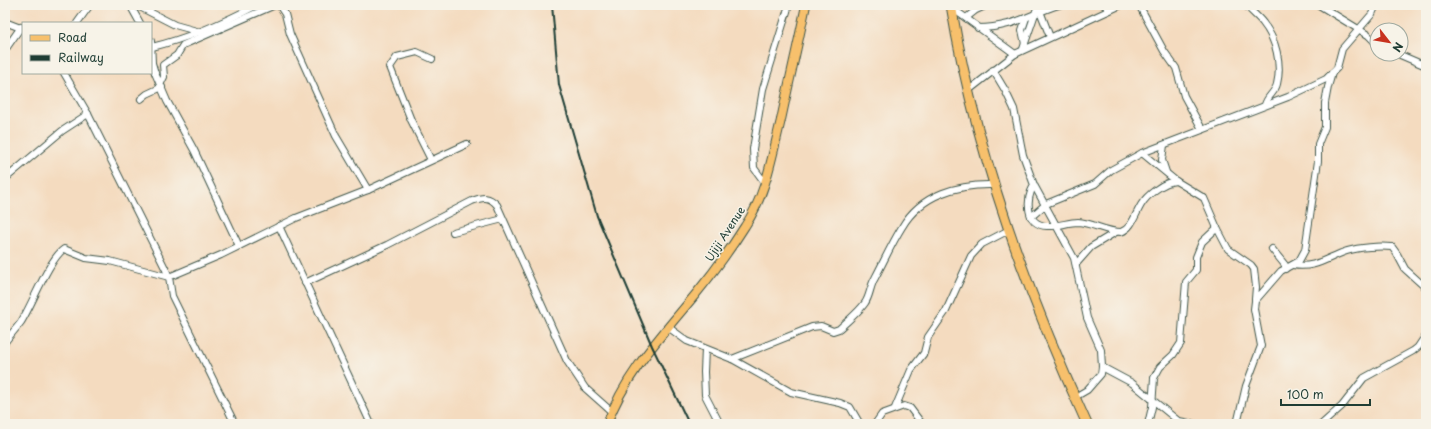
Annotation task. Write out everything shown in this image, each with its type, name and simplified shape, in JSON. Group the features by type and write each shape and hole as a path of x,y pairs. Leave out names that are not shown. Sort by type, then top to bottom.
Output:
{"highway":[{"path":"951,7 969,90 994,185 1044,328 1087,424"}],"main road":[{"name":"Ujiji Avenue","path":"607,424 634,371 710,276 746,225 765,183 806,5"}],"street":[{"path":"77,22 90,5"},
{"path":"130,5 139,22"},
{"path":"136,5 175,25 200,32"},
{"path":"239,246 194,150 168,101 153,66 152,44 178,40 200,32 229,20 257,5"},
{"path":"142,99 147,94 162,85 164,77 163,65 177,55 183,44 275,5"},
{"path":"279,5 285,14 290,34 336,136 368,190"},
{"path":"765,183 754,168 753,149 763,89 790,5"},
{"path":"966,18 976,10 987,5"},
{"path":"978,28 1000,28 1026,18 1038,10 1059,5"},
{"path":"1104,5 1111,9"},
{"path":"969,90 1024,46 1050,37 1121,5"},
{"path":"1139,5 1164,51 1176,68 1184,96 1202,129"},
{"path":"1246,5 1260,19 1269,32 1279,64 1275,90 1267,99 1265,105"},
{"path":"1319,5 1369,36"},
{"path":"1031,217 1046,204 1095,184 1115,167 1142,153 1288,97 1326,79 1337,68 1342,48 1372,14 1376,5"},
{"path":"951,7 1015,54"},
{"path":"1038,10 1050,37"},
{"path":"1024,46 1038,10"},
{"path":"1024,46 1022,30 1026,18"},
{"path":"5,22 22,28 5,50"},
{"path":"431,160 414,125 390,67 397,57 417,52 432,59"},
{"path":"1409,59 1426,66"},
{"path":"994,70 1006,90 1014,110 1023,155 1034,185 1046,204 1076,264 1085,313 1101,350 1101,374 1096,382 1087,390 1075,397"},
{"path":"1255,301 1261,292 1285,269 1293,265 1303,254 1307,244 1313,187 1318,161 1318,144 1325,127 1326,96 1332,72"},
{"path":"65,74 88,114 169,277 172,296 235,424"},
{"path":"5,179 62,131 88,114"},
{"path":"5,342 20,322 58,254 64,249 86,258 110,261 169,277 221,255 279,226 329,204 368,190 466,144"},
{"path":"1164,145 1162,160 1166,173 1166,183"},
{"path":"1142,153 1166,173 1204,198 1228,249 1251,265 1254,269 1256,287 1254,309 1261,346 1246,386 1237,424"},
{"path":"5,169 11,174"},
{"path":"1034,185 1028,199 1031,217 1034,221 1043,226 1078,222 1116,232 1126,231 1144,200 1166,183 1176,180"},
{"path":"732,359 817,326 824,326 833,331 839,329 865,304 873,282 902,226 916,209 936,195 947,191 974,185 994,185"},
{"path":"305,283 365,256 480,198 492,200 503,219 567,360 585,388 612,412"},
{"path":"453,232 503,219"},
{"path":"279,226 372,424"},
{"path":"1148,424 1152,387 1157,372 1176,352 1182,343 1186,282 1197,268 1196,257 1202,242 1217,228"},
{"path":"895,408 912,370 924,353 928,337 946,311 971,256 982,244 1009,230"},
{"path":"1076,264 1091,247 1116,232"},
{"path":"1293,265 1303,267 1319,264 1354,250 1392,248 1405,269 1426,288"},
{"path":"1272,249 1285,265 1285,269"},
{"path":"668,327 687,340 705,349 732,359 798,395 840,403 850,407 854,411 860,424"},
{"path":"1322,424 1342,406 1364,378 1413,351 1418,347 1426,335"},
{"path":"705,349 705,395 720,424"},
{"path":"1102,367 1121,376 1152,398 1181,422 1195,424"},
{"path":"875,424 880,415 895,408 907,406 922,424"}],"railway":[{"path":"552,5 559,85 597,216 652,346 689,424"}]}
